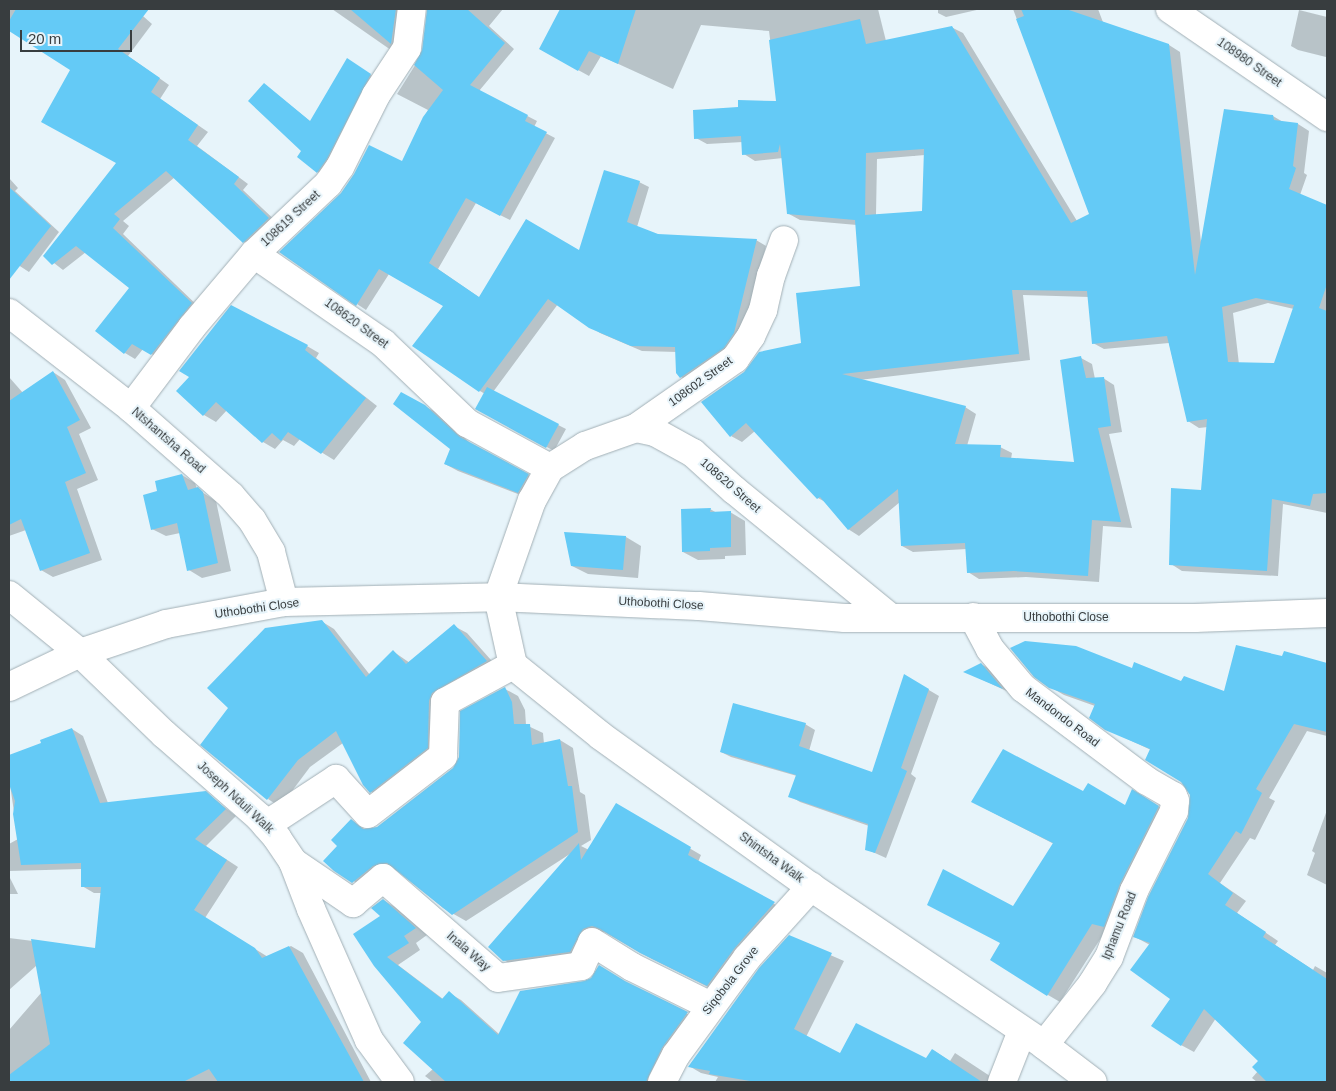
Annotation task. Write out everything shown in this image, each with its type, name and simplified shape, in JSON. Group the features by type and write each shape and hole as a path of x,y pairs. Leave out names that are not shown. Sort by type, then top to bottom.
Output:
{"street":[{"name":"108619 Street","path":"131,408 192,327 254,254 317,196 340,167 376,95 407,48 412,9"},
{"name":"108980 Street","path":"1170,9 1327,117"},
{"name":"108602 Street","path":"636,428 735,358 751,336 763,310 771,276 784,240"},
{"name":"108620 Street","path":"254,254 383,343 467,423 550,468"},
{"name":"Ntshantsha Road","path":"9,313 131,408 231,496 252,520 271,552 284,602"},
{"name":"108620 Street","path":"636,428 655,432 694,454 734,490 891,618"},
{"path":"266,825 336,779 368,814 444,756 445,702 513,665 498,597 532,500 550,468 585,446 636,428"},
{"name":"Joseph Nduli Walk","path":"9,595 80,653 164,734 266,825 293,862 311,909 369,1040 400,1082"},
{"name":"Uthobothi Close","path":"9,687 80,653 166,624 284,602 498,597 699,606 846,618 1195,618 1327,613"},
{"name":"Mandondo Road","path":"973,617 990,649 1023,688 1147,781 1173,796"},
{"name":"Shintsha Walk","path":"513,665 602,736 810,887 1033,1038 1093,1082"},
{"name":"Iphamu Road","path":"1002,1082 1033,1038 1093,983 1109,956 1134,891 1174,811 1173,796"},
{"name":"Inala Way","path":"293,862 352,903 383,878 498,978 581,966 592,942 632,968 711,1006"},
{"name":"Siqobola Grove","path":"662,1082 676,1055 747,958 810,887"}],"building":[{"path":"16,9 149,9 118,49 160,78 151,92 198,125 188,140 239,177 234,184 269,218 243,243 166,171 114,214 120,219 113,228 192,303 151,355 132,344 124,354 95,331 129,288 76,246 52,265 43,256 116,163 41,122 70,70 9,31 9,21"},
{"path":"350,9 396,9 391,44"},
{"path":"427,9 467,9 505,43 470,85 528,115 525,121 547,132 500,216 466,198 429,263 479,297 526,219 579,250 604,170 640,181 627,222 658,234 757,239 734,333 724,348 680,378 676,373 675,347 631,346 589,328 548,299 479,392 412,346 443,306 379,269 356,306 279,252 341,193 354,174 369,145 402,161 423,117 443,90 414,65 422,50"},
{"path":"560,9 636,9 618,64 589,51 578,71 539,49"},
{"path":"1021,9 1066,9 1169,44 1195,275 1224,109 1273,115 1274,120 1298,123 1293,166 1296,168 1289,189 1327,205 1327,284 1319,308 1327,311 1327,493 1313,494 1310,506 1272,499 1267,571 1169,565 1171,488 1201,490 1207,419 1187,422 1167,336 1092,344 1087,291 1012,290 1019,354 842,374 966,406 955,444 1001,445 1000,457 1074,462 1060,360 1081,356 1086,378 1104,377 1111,426 1098,428 1121,522 1092,520 1088,576 1014,571 967,573 965,543 901,546 898,489 848,530 820,497 817,499 746,423 730,437 701,402 744,372 759,352 801,343 796,293 860,286 855,220 787,214 780,144 778,152 742,155 741,136 694,139 693,110 738,107 738,100 776,101 769,40 860,19 866,44 952,26 1071,223 1089,214 1016,19 1024,16","holes":["924,149 922,211 865,215 866,153","1256,298 1294,305 1274,363 1228,362 1222,307"]},
{"path":"347,58 371,74 327,159 317,173 297,157 301,151 248,101 264,83 310,121"},
{"path":"9,187 51,226 9,280"},
{"path":"231,305 308,345 305,350 366,398 321,454 288,432 281,441 272,433 262,443 216,402 203,416 176,391 189,377 179,371"},
{"path":"53,371 80,420 67,427 86,473 65,482 90,553 40,571 21,519 9,525 9,401"},
{"path":"487,387 559,424 546,448 475,409"},
{"path":"401,392 425,405 460,437 529,474 518,493 444,464 450,449 393,404"},
{"path":"182,474 188,490 198,487 203,492 218,563 187,571 177,523 151,530 143,495 157,491 155,481"},
{"path":"711,508 710,512 731,511 731,547 710,548 710,551 682,552 681,509"},
{"path":"564,532 626,536 623,570 571,566"},
{"path":"322,620 366,677 393,650 406,664 454,624 487,661 432,693 429,701 428,748 370,793 363,785 336,731 298,760 267,800 200,745 228,708 207,688 265,628"},
{"path":"1025,641 1076,646 1132,668 1134,662 1181,681 1184,676 1224,691 1236,645 1282,656 1284,651 1327,663 1327,732 1294,724 1256,789 1262,793 1241,834 1236,831 1208,874 1233,893 1225,905 1266,932 1263,937 1327,979 1327,1082 1267,1082 1252,1067 1258,1061 1204,1009 1181,1046 1151,1026 1170,999 1130,970 1150,943 1133,937 1148,897 1188,818 1190,795 1181,782 1145,760 1150,749 1105,730 1089,718 1095,704 1049,688 1034,677 1010,648"},
{"path":"981,663 1003,689 963,672"},
{"path":"904,674 929,689 901,768 907,771 875,853 865,850 868,824 788,797 796,775 720,752 733,703 806,723 799,746 872,772"},
{"path":"505,687 512,702 514,724 530,724 532,745 560,739 568,786 572,786 578,832 452,915 387,863 373,866 352,883 323,861 337,846 331,840 351,819 363,829 377,827 453,768 459,757 460,711"},
{"path":"72,728 100,803 206,791 226,809 195,839 227,860 194,910 255,948 262,958 289,946 364,1082 218,1082 209,1069 183,1082 9,1082 9,1075 50,1044 31,939 95,948 101,887 81,887 81,863 21,865 13,814 15,801 9,784 9,755 41,743 40,740"},
{"path":"1003,749 1083,791 1088,783 1125,805 1132,789 1159,806 1120,884 1104,927 1092,924 1047,996 990,960 1000,943 927,905 943,869 1013,906 1053,843 971,802"},
{"path":"616,803 691,847 688,855 775,902 734,949 707,986 640,953 592,926 583,929 570,952 503,961 488,947 579,843 581,860"},
{"path":"383,899 416,928 404,936 409,943 387,957 442,999 449,991 498,1035 520,991 584,981 591,978 599,965 625,981 688,1012 662,1048 646,1082 446,1082 403,1043 421,1022 374,966 353,934 380,916 371,908"},
{"path":"789,935 832,953 794,1029 840,1053 856,1023 926,1058 932,1049 982,1082 756,1082 709,1074 710,1071 688,1067 759,968"}]}
